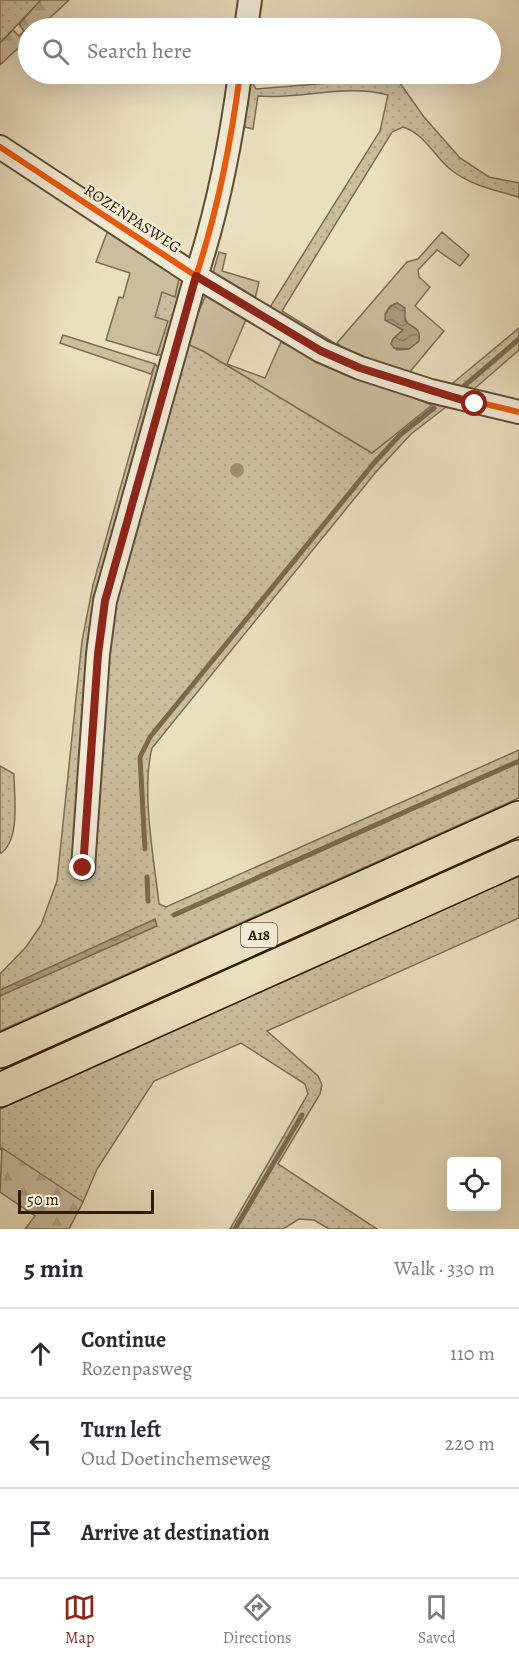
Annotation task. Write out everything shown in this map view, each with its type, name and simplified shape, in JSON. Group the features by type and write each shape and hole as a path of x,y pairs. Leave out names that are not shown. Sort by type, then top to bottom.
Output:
{"highway":[{"name":"A18","path":"0,1051 519,818"},
{"name":"A18","path":"0,1090 519,858"}],"street":[{"path":"247,18 250,0"},
{"path":"83,868 98,654 105,601 211,230 232,133 239,84"},
{"name":"ROZENPASWEG","path":"0,147 196,276 292,335 360,368 431,392 519,412"}],"green space":[{"path":"0,0 41,0 24,18 18,18 18,24 0,43"},
{"path":"41,0 69,0 50,18 24,18"},
{"path":"13,30 18,35 18,48 0,65 0,43"},
{"path":"247,84 253,84 256,89 317,84 401,84 424,117 460,158 489,177 519,183 519,197 474,183 450,169 411,130 403,127 392,132 282,311 344,349 408,374 353,359 267,312 380,131 388,95 339,91 274,97 258,96 253,129 245,127 242,121"},
{"path":"114,228 184,280 166,355 157,355 167,322 155,317 162,292"},
{"path":"108,230 179,279 175,297 162,292 155,317 168,321 157,355 106,340 119,297 123,298 130,273 96,262"},
{"path":"442,232 469,255 460,266 437,250 418,270 419,277 430,287 415,306 444,331 408,374 344,349 337,343 407,262 418,259","holes":["397,303 408,324 409,349 397,350 391,344 403,330 385,314 390,306"]},
{"path":"219,252 226,254 222,271 259,282 255,299 212,276"},
{"path":"206,295 247,317 227,364 265,378 281,342 333,367 432,405 372,453 203,351 185,343"},
{"path":"519,328 519,350 474,389 474,393 448,387"},
{"path":"63,335 155,364 151,374 60,343"},
{"path":"284,337 519,422 446,407 411,434 376,472 152,748 148,804 159,904 166,907 519,750 519,798 0,1031 0,974 26,947 41,925 57,881 82,641 93,585 155,364 161,372 107,638 185,343 203,351 372,453 398,429 333,367 281,342"},
{"path":"0,766 14,774 15,817 11,839 0,854"},
{"path":"519,876 519,918 267,1031 318,1076 322,1085 320,1094 278,1164 377,1229 329,1229 314,1220 299,1219 283,1229 230,1229 308,1094 305,1084 241,1043 154,1081 97,1169 83,1202 0,1149 0,1109"},
{"path":"2,1148 83,1202 69,1229 25,1229 35,1216 0,1192"}],"water":[{"path":"397,303 405,308 405,321 416,328 419,333 419,341 409,349 394,348 391,344 403,330 385,320 388,309"},
{"path":"155,919 157,926 0,996 0,990"}],"waterway":[{"path":"463,387 519,339"},
{"path":"145,849 140,757 150,737 374,463 400,435 434,408"},
{"path":"174,915 519,761"},
{"path":"147,877 148,901"},
{"path":"235,1229 302,1115"}],"cycle path":[{"path":"83,868 98,654 105,601 211,226 228,150 238,84"},
{"path":"0,147 196,276 321,351 360,368 431,391 519,412"}],"route":[{"path":"83,868 100,627 105,601 196,276 321,351 360,368 475,404"}]}
